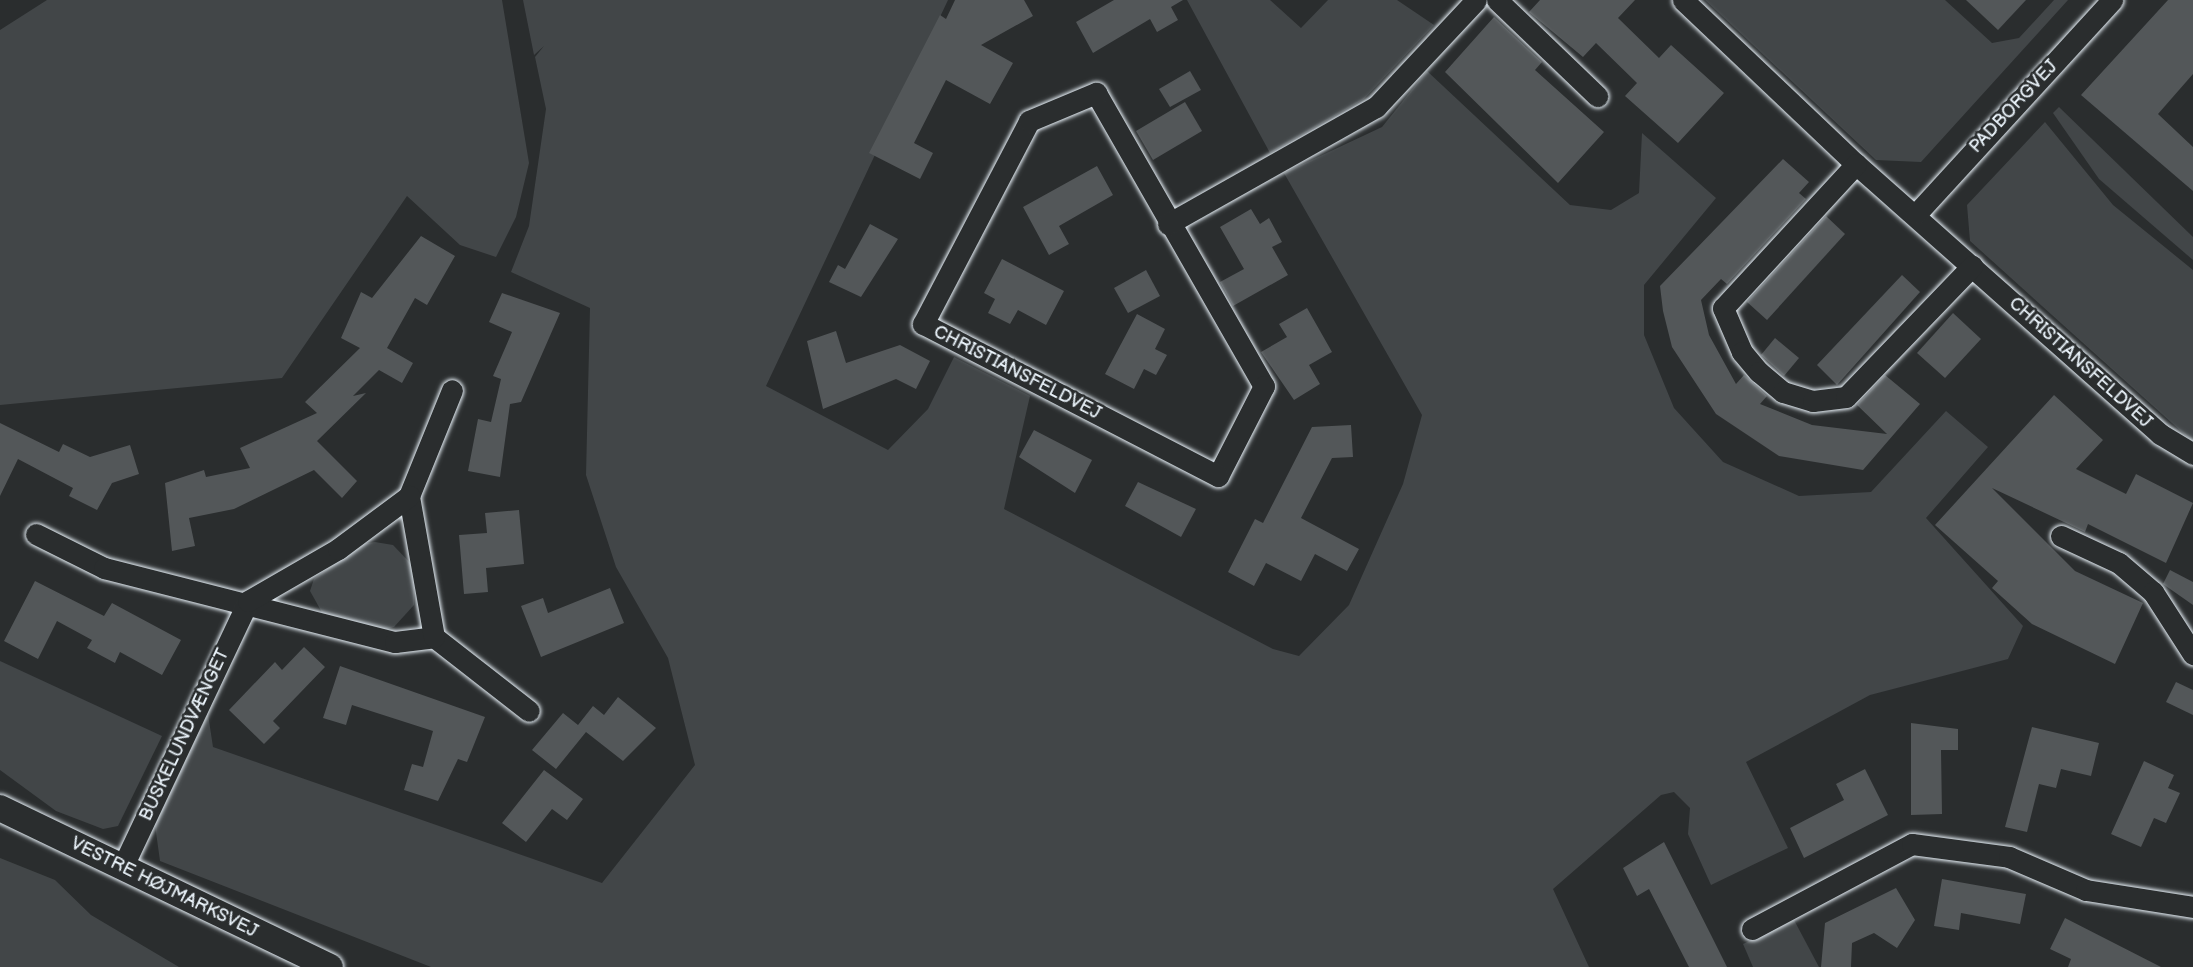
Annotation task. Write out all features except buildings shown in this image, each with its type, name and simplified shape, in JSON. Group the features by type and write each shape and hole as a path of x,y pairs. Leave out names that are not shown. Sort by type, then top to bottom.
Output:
{"street":[{"path":"1168,223 1376,107 1476,0"},
{"path":"1497,0 1597,96"},
{"name":"CHRISTIANSFELDVEJ","path":"1684,0 1856,164 1917,213 1972,266 2160,434 2193,454"},
{"name":"PADBORGVEJ","path":"1917,213 2112,0"},
{"name":"CHRISTIANSFELDVEJ","path":"1096,93 1168,223 1264,386 1218,476 923,324 1029,121 1084,97 1096,93"},
{"path":"1856,164 1723,308 1742,352 1759,372 1783,392 1813,401 1846,397 1972,266"},
{"path":"248,601 338,549 409,496 452,390"},
{"path":"409,496 434,637 529,710"},
{"path":"36,534 104,568 248,601 395,642 434,637"},
{"path":"2062,536 2119,563 2153,592 2193,654"},
{"name":"BUSKELUNDVÆNGET","path":"122,868 248,601"},
{"name":"VESTRE HØJMARKSVEJ","path":"0,808 330,967"},
{"path":"1752,929 1912,844 2009,857 2086,890 2193,907"}],"shaded area":[{"path":"47,0 502,0 529,163 516,217 496,257 460,245 407,196 282,378 0,405 0,30"},
{"path":"523,0 948,0 766,386 888,450 928,409 954,357 1030,396 1004,509 1273,649 1299,656 1349,605 1403,484 1422,415 1284,173 1382,127 1427,71 1570,205 1611,210 1639,193 1642,133 1716,198 1644,285 1644,335 1674,408 1723,462 1799,496 1871,492 1946,411 1988,447 1926,518 2023,626 2008,659 1870,695 1746,762 1788,848 1711,885 1688,834 1690,808 1674,792 1661,795 1553,889 1589,967 431,967 160,861 155,825 208,714 213,747 602,883 695,765 668,658 616,567 586,475 590,308 511,272 529,226 546,109 535,57 544,46 534,55"},
{"path":"1187,0 1270,0 1301,28 1328,0 1397,0 1434,25 1364,99 1270,153"},
{"path":"1705,0 1945,0 1992,43 2019,38 2054,0 2068,0 1921,162 1876,160"},
{"path":"2059,107 2193,237 2193,260 2099,179 2053,113"},
{"path":"2045,122 2113,205 2193,270 2193,442 1970,241 1967,205"},
{"path":"375,542 393,545 414,567 414,605 394,627 379,631 324,616 310,591 314,579 361,544"},
{"path":"0,661 162,736 118,826 103,829 56,811 0,770"},
{"path":"0,858 55,880 91,915 179,967 0,967"},
{"path":"1794,920 1819,967 1753,967 1743,944"}]}
